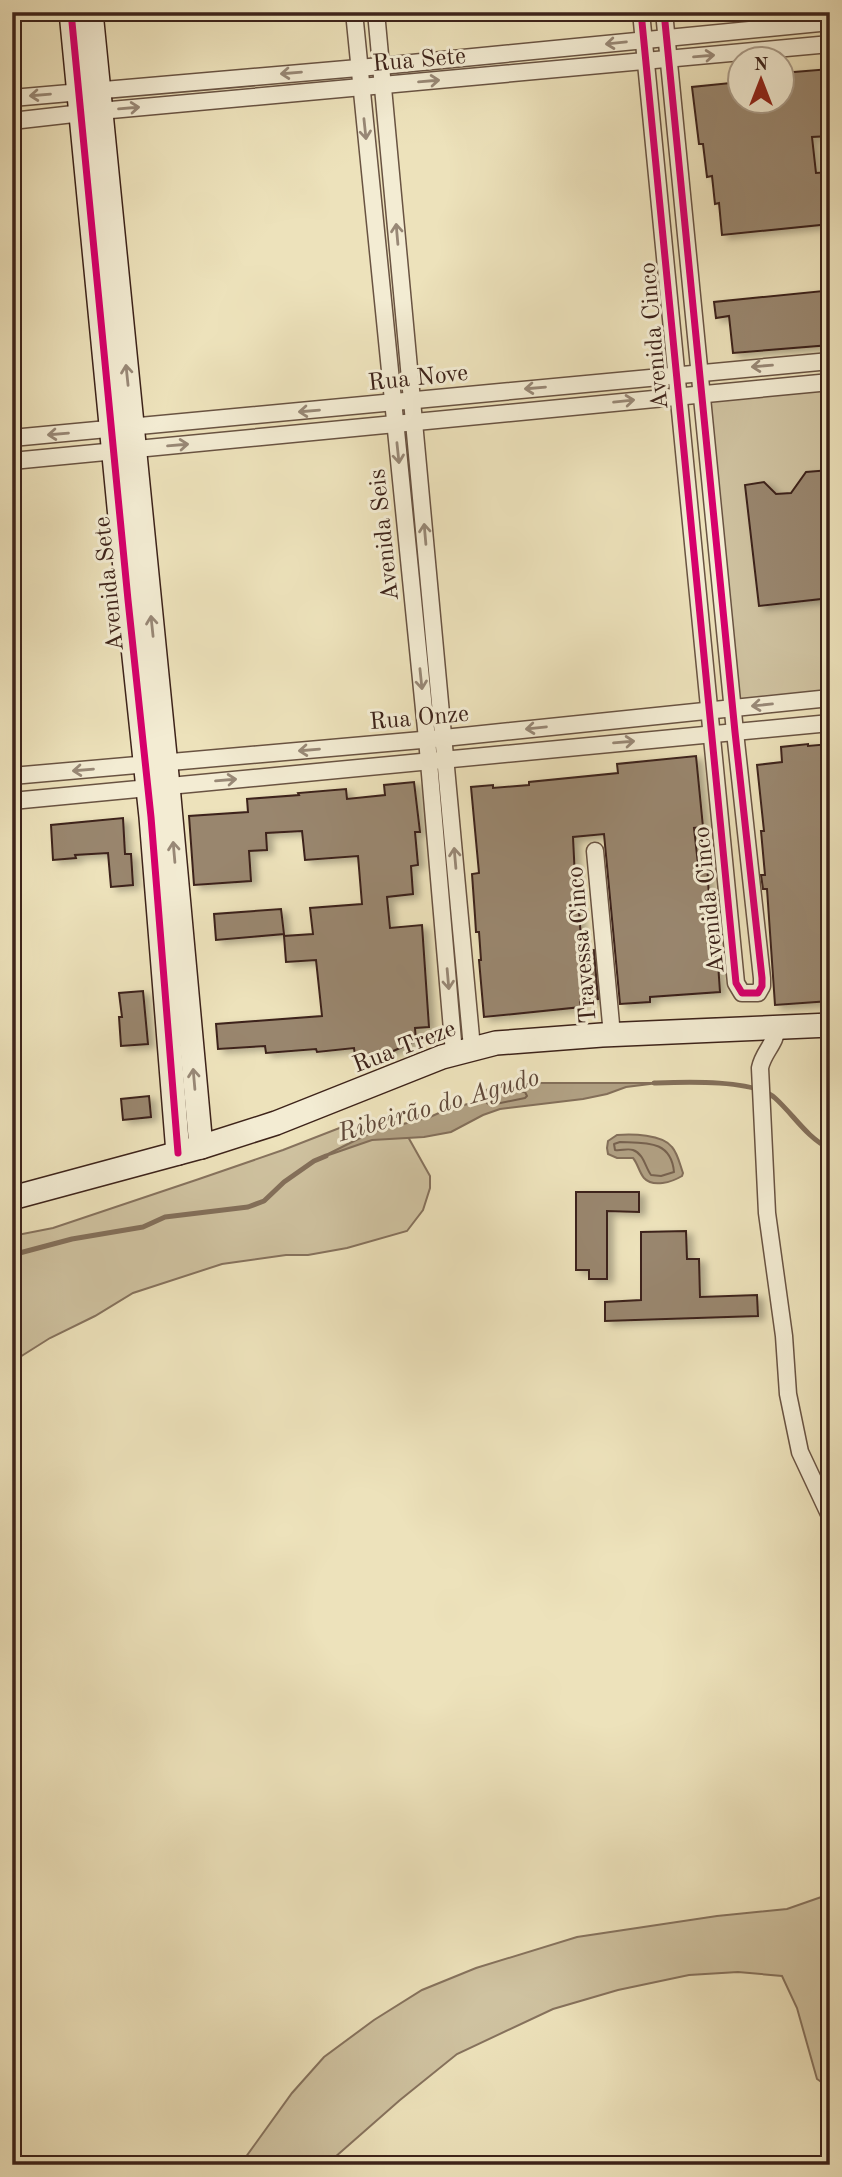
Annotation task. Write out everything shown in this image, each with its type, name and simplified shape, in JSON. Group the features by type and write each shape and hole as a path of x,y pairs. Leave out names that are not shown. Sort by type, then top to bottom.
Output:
{"street":[{"name":"Avenida Sete","path":"71,12 90,101"},
{"name":"Avenida Sete","path":"91,12 90,101 157,775 201,1147"},
{"name":"Avenida Seis","path":"354,12 427,739 444,938 463,1050"},
{"name":"Avenida Seis","path":"376,12 462,937 463,1050"},
{"name":"Avenida Cinco","path":"641,12 707,710 736,984 742,993 751,994 758,993 762,978 732,709 664,12"},
{"name":"Rua Sete","path":"12,121 90,101 243,77 830,22"},
{"path":"762,29 764,46"},
{"name":"Rua Sete","path":"796,47 830,44"},
{"path":"499,54 501,74"},
{"name":"Rua Sete","path":"12,98 90,101 243,98 726,54"},
{"path":"243,77 243,98"},
{"path":"657,180 681,179"},
{"path":"372,195 393,194"},
{"path":"381,284 402,282"},
{"name":"Rua Nove","path":"12,461 256,416 830,360"},
{"name":"Rua Nove","path":"12,438 257,438 830,382"},
{"path":"256,416 257,438"},
{"path":"410,571 429,569"},
{"name":"Rua Onze","path":"12,801 157,775 427,739 830,698"},
{"name":"Rua Onze","path":"12,776 157,775 429,761 830,723"},
{"name":"Avenida Sete","path":"157,775 178,1153"},
{"name":"Travessa Cinco","path":"595,851 612,1035"},
{"path":"440,895 458,895"},
{"path":"444,938 462,937"},
{"name":"Rua Treze","path":"12,1198 201,1147 276,1123 463,1050 514,1040 830,1025"},
{"path":"777,1027 775,1040 764,1054 760,1069 767,1213 784,1336 790,1404 800,1452 830,1516"}],"shaded area":[{"path":"830,382 830,698 732,709 702,393"},
{"path":"374,1124 403,1128 430,1176 430,1188 423,1210 407,1231 347,1248 308,1255 286,1255 222,1264 133,1293 12,1362 12,1236 53,1228 283,1150 342,1127"},
{"path":"830,1894 830,2088 817,2079 797,2008 782,1976 738,1972 689,1975 618,1990 553,2009 457,2054 326,2165 240,2165 292,2093 324,2057 374,2020 422,1990 476,1968 577,1937 717,1916 787,1909"}],"water":[{"path":"505,1083 658,1083 626,1087 583,1099 500,1109 451,1132 424,1137 372,1140 320,1158 372,1132 468,1104 488,1089"},
{"path":"617,1135 646,1136 667,1143 677,1156 682,1176 663,1183 648,1181 642,1176 633,1158 617,1158 608,1154 608,1141"}],"building":[{"path":"830,69 830,136 812,137 816,173 830,172 830,224 722,235 719,203 715,204 712,176 707,177 703,144 699,144 692,87 726,83 726,116 796,116 796,72"},
{"path":"823,291 824,299 830,298 830,345 733,353 729,316 716,318 714,302"},
{"path":"830,470 830,598 759,606 745,485 764,482 776,494 791,493 806,472"},
{"path":"830,744 830,1001 775,1005 767,889 763,889 761,875 765,875 761,831 764,831 757,765 782,762 781,747"},
{"path":"696,756 703,827 694,828 698,864 707,863 712,948 715,948 718,963 720,992 650,997 650,1002 620,1004 604,834 573,837 582,951 594,950 598,999 580,1000 581,1007 484,1017 479,932 476,932 472,874 479,873 471,787 529,785 529,782 618,773 617,764"},
{"path":"414,782 420,832 415,832 418,865 411,866 413,894 387,897 390,928 422,925 429,1027 415,1028 416,1041 378,1055 355,1055 354,1048 266,1053 265,1046 218,1049 216,1024 322,1016 316,960 286,962 284,936 313,934 310,908 362,904 358,856 305,860 302,831 266,833 267,850 249,851 251,881 194,885 189,816 248,812 247,799 299,795 298,793 346,789 347,799 385,795 384,785"},
{"path":"123,818 125,854 131,854 133,885 111,887 108,853 75,855 76,858 53,860 51,825"},
{"path":"281,909 284,934 216,940 214,914"},
{"path":"143,991 148,1044 121,1046 119,993"},
{"path":"149,1096 151,1117 123,1120 121,1099"},
{"path":"576,1192 639,1192 639,1212 607,1211 607,1279 589,1279 589,1270 576,1270"},
{"path":"686,1231 687,1259 699,1259 700,1297 757,1295 758,1316 605,1321 605,1302 641,1300 641,1232"}],"waterway":[{"name":"Ribeirão do Agudo","path":"654,1083 717,1083 765,1092 775,1098 807,1132 830,1149"},
{"name":"Ribeirão do Agudo","path":"12,1255 72,1239 143,1227 165,1217 248,1207 264,1201 284,1182 326,1156"}],"cycle path":[{"path":"71,12 151,817 178,1153"},
{"path":"641,12 736,983 742,993 758,993 762,978 664,12"}]}
